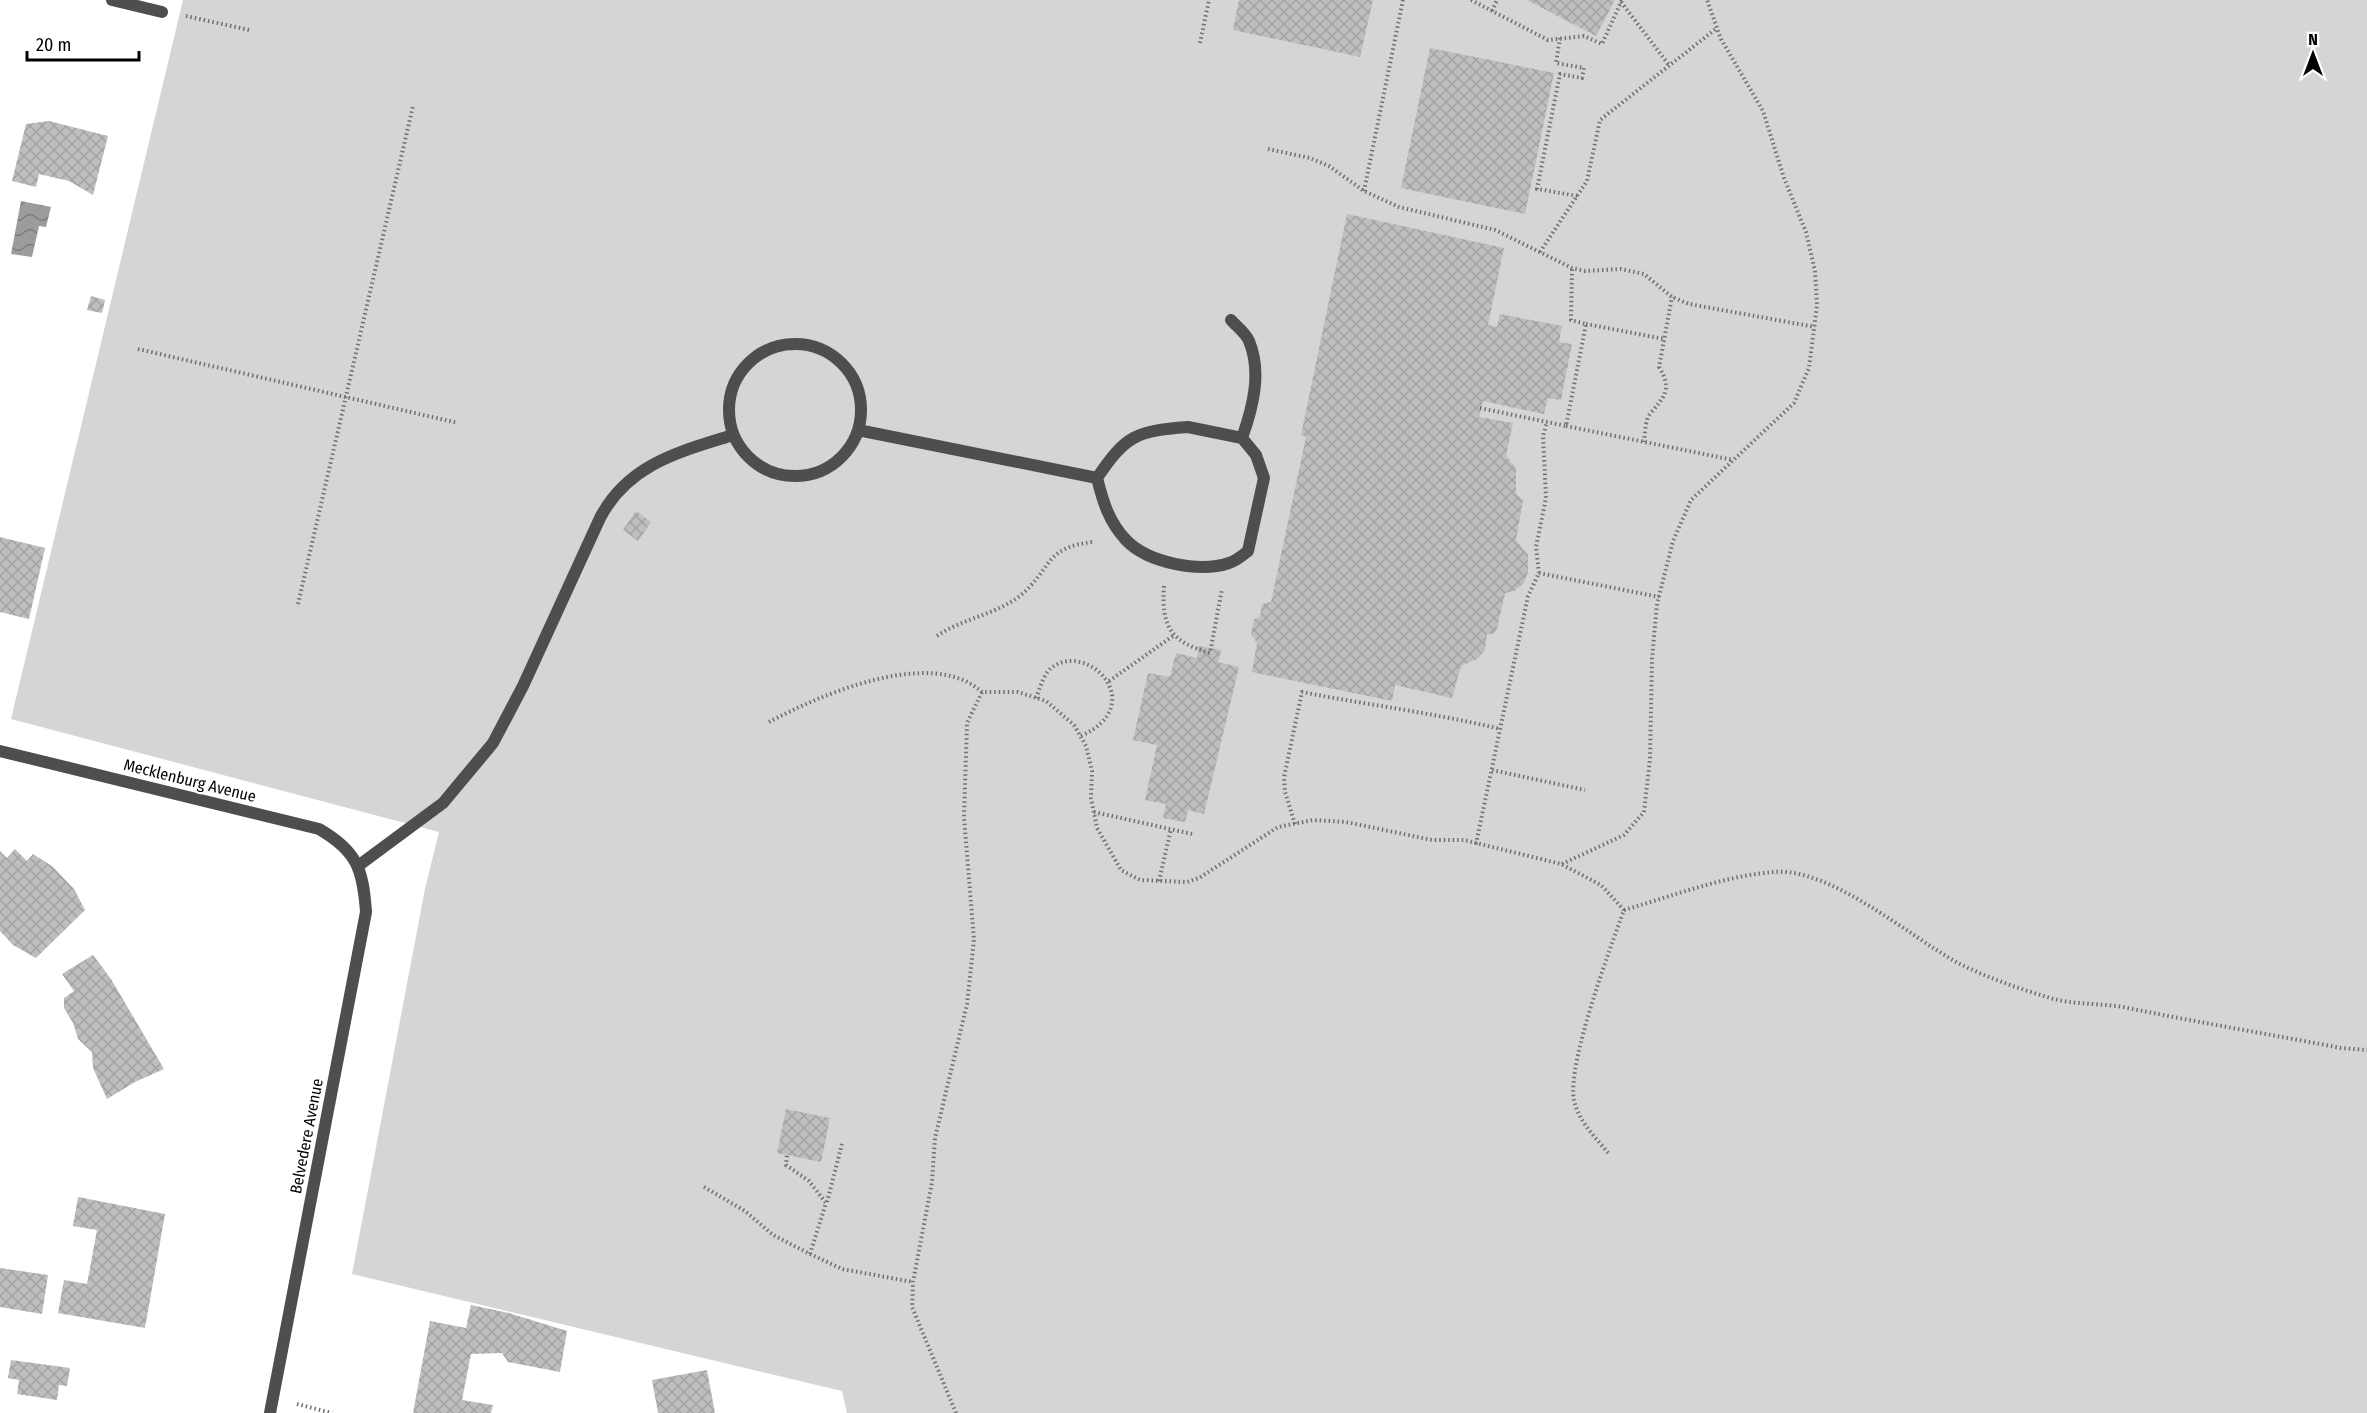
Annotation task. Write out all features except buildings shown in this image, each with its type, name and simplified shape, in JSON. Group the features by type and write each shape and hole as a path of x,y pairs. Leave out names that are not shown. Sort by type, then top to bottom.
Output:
{"street":[{"path":"112,0 162,12"},
{"path":"1231,320 1248,339 1256,367 1252,410 1242,438"},
{"path":"788,344 808,345 826,352 841,363 853,378 860,395 861,414 858,430 847,451 833,465 815,473 795,476 775,473 757,465 743,452 733,435 728,415 730,394 738,375 760,354 788,344"},
{"path":"1188,427 1242,438 1256,455 1264,478 1248,551 1231,563 1201,568 1163,562 1127,541 1105,512 1097,478 1118,448 1150,430 1188,427"},
{"path":"858,430 1097,478"},
{"path":"358,866 443,803 493,743 523,686 600,518 624,483 647,466 683,451 733,435"},
{"name":"Mecklenburg Avenue","path":"0,751 319,829 351,852 358,866"},
{"name":"Belvedere Avenue","path":"270,1413 366,912 363,880 358,866"}],"path":[{"path":"1200,43 1209,0"},
{"path":"1364,191 1403,0"},
{"path":"1471,0 1548,40 1584,36 1602,44 1622,1 1670,65"},
{"path":"1492,11 1497,0"},
{"path":"1561,864 1624,835 1644,812 1650,759 1652,659 1659,597 1673,541 1692,500 1794,403 1809,368 1817,306 1815,271 1806,232 1784,178 1763,111 1717,28 1707,0"},
{"path":"198,19 249,30"},
{"path":"1540,252 1590,174 1600,120 1717,28"},
{"path":"1560,38 1556,63 1584,68 1582,78 1560,74 1537,189 1578,196"},
{"path":"298,604 413,106"},
{"path":"1268,149 1310,158 1329,166 1364,191 1399,207 1495,230 1572,268 1586,271 1621,269 1644,274 1672,297 1689,304 1815,327"},
{"path":"1572,268 1571,320 1664,339"},
{"path":"1644,442 1649,415 1663,400 1666,388 1665,377 1659,367 1672,297"},
{"path":"1566,426 1586,324"},
{"path":"138,349 458,423"},
{"path":"1480,408 1733,460"},
{"path":"1476,843 1528,596 1539,573 1536,547 1546,498 1544,436 1546,422"},
{"path":"937,636 954,624 1008,604 1023,593 1046,563 1063,548 1093,542"},
{"path":"1539,573 1659,597"},
{"path":"1164,586 1165,620 1173,636 1188,647 1210,653 1222,588"},
{"path":"1109,681 1173,636"},
{"path":"1036,698 1046,674 1055,665 1069,662 1093,666 1109,681 1112,693 1109,713 1100,727 1080,736"},
{"path":"769,722 840,690 887,676 929,673 971,682 982,692 1018,692 1046,701 1074,725 1092,771 1091,798 1097,828 1121,870 1140,880 1187,882 1199,878 1278,827 1313,820 1346,822 1432,840 1464,840 1561,864 1601,885 1624,910"},
{"path":"956,1413 912,1307 913,1282 933,1182 935,1138 967,1004 975,940 964,817 967,723 982,692"},
{"path":"1295,824 1285,792 1284,777 1302,692 1390,709 1440,714 1500,729"},
{"path":"1492,771 1585,790"},
{"path":"1094,812 1192,834"},
{"path":"1159,881 1171,829"},
{"path":"1624,910 1727,880 1775,872 1797,874 1826,884 1852,897 1960,963 2049,998 2122,1007 2178,1020 2367,1050"},
{"path":"1609,1154 1579,1114 1574,1101 1574,1079 1599,986 1624,910"},
{"path":"810,1254 842,1144"},
{"path":"787,1155 786,1165 808,1180 826,1203"},
{"path":"704,1187 745,1211 773,1236 842,1269 913,1282"},
{"path":"272,1400 332,1413"}],"shaded area":[{"path":"183,0 2367,0 2367,1413 847,1413 842,1391 352,1274 425,889 439,832 11,719"}],"water":[{"path":"21,201 51,207 46,227 39,226 32,257 11,254"}]}
